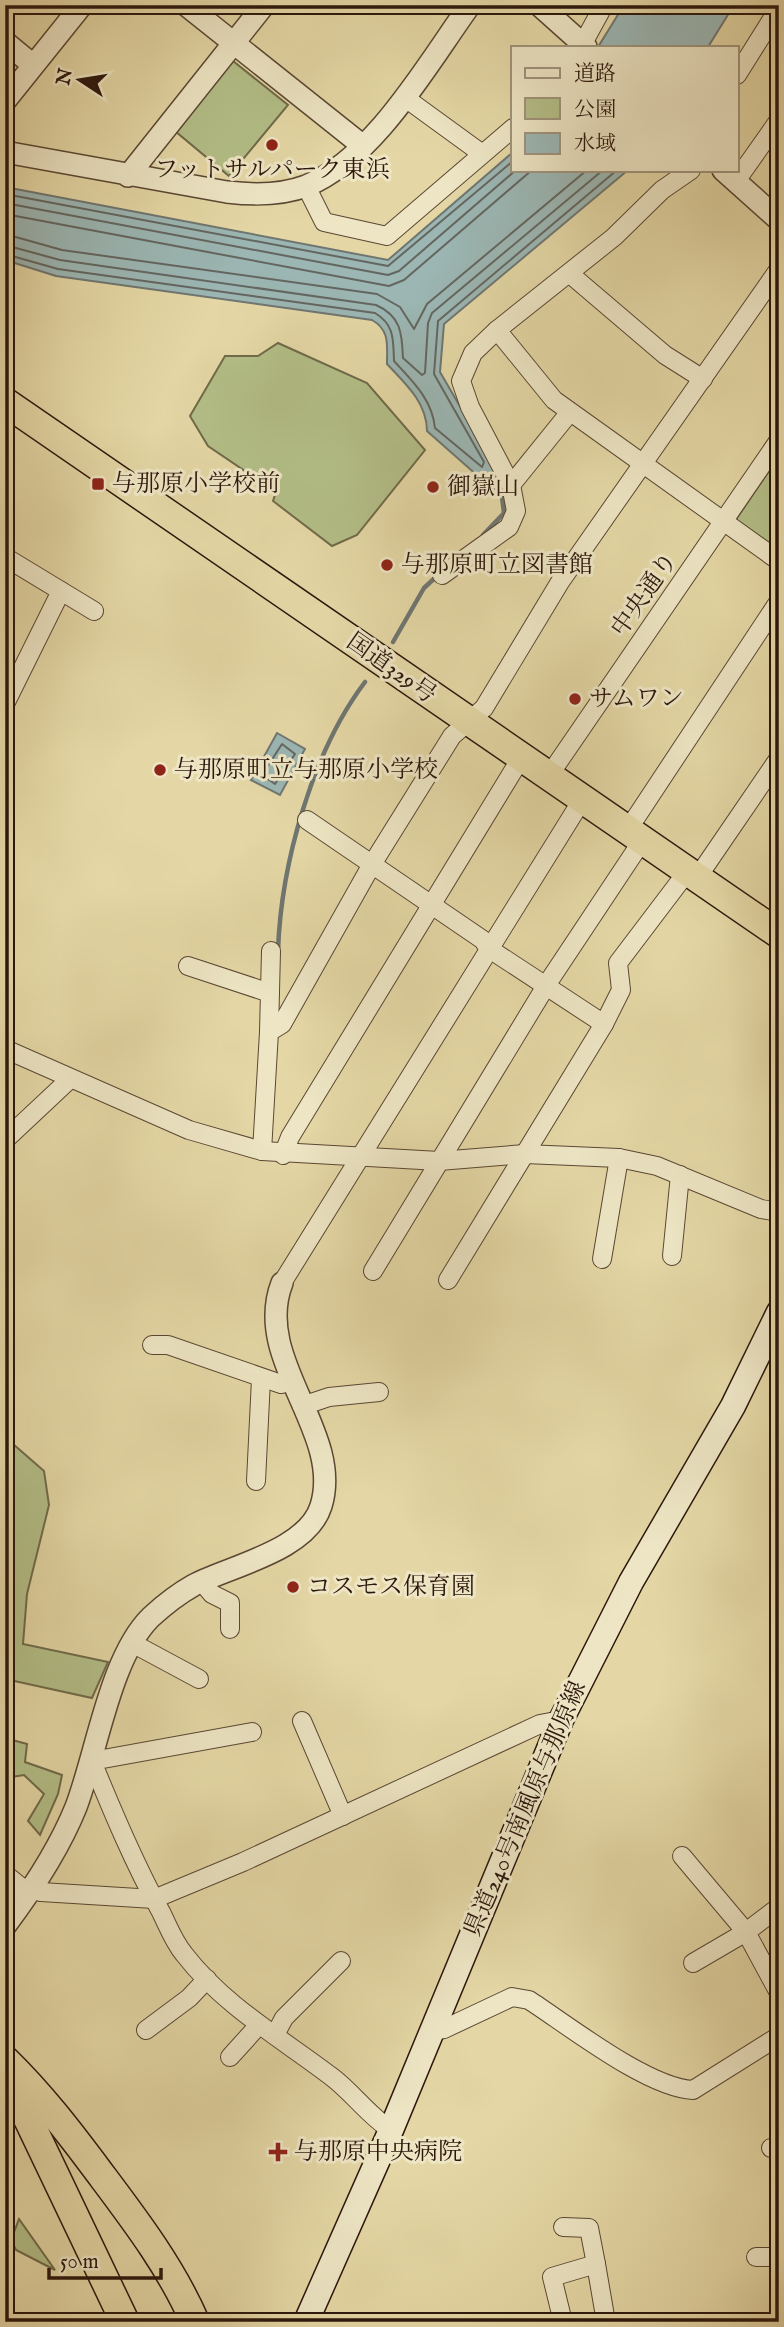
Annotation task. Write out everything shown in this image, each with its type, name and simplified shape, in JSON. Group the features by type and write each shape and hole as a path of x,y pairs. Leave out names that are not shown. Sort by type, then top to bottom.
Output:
{"highway":[{"name":"国道329号","path":"6,404 779,934"},
{"path":"5,2060 78,2145 127,2210 164,2263 195,2322"},
{"path":"5,2071 125,2322"}],"main road":[{"name":"県道240号南風原与那原線","path":"306,2322 391,2130 561,1720 618,1606 733,1406 779,1312"}],"street":[{"path":"5,101 82,5"},
{"path":"186,5 363,146"},
{"path":"128,176 264,5"},
{"path":"5,152 128,176 250,194 306,186 345,162 363,146 404,97 470,5"},
{"path":"539,5 583,46 604,5"},
{"path":"738,73 779,8"},
{"path":"5,42 33,65"},
{"path":"404,97 481,153"},
{"path":"738,166 779,120"},
{"path":"306,186 324,222 387,236 511,130"},
{"path":"442,575 509,527 516,511 511,485 470,407 461,382 473,354 496,330 570,274 662,190 688,172"},
{"path":"729,176 779,220"},
{"path":"269,1032 282,1024 371,866 452,736 484,708 560,582 779,269"},
{"path":"570,274 665,355 703,379"},
{"path":"496,330 554,400 642,466 779,561"},
{"path":"511,485 570,412"},
{"name":"中央通り","path":"548,777 725,523 779,440"},
{"path":"5,557 94,611"},
{"path":"5,704 61,591"},
{"path":"373,1271 546,988 634,836 779,601"},
{"path":"283,1155 290,1137 521,758"},
{"path":"449,1280 604,1024 621,990 618,963 692,875 779,758"},
{"path":"5,1926 31,1890 74,1811 120,1669 132,1643 152,1617 174,1598 202,1582 261,1558 297,1537 321,1507 323,1467 275,1326 274,1309 282,1283 582,800"},
{"path":"306,820 482,940 488,948 546,988 604,1024"},
{"path":"262,1151 271,951"},
{"path":"188,966 270,993"},
{"path":"5,1049 189,1130 262,1151 283,1155 439,1161 525,1154 619,1158 680,1175 761,1209 779,1212"},
{"path":"5,1140 70,1079"},
{"path":"602,1259 619,1158"},
{"path":"672,1256 680,1175"},
{"path":"152,1345 168,1345 217,1360 261,1379 281,1384 292,1381"},
{"path":"256,1481 261,1379"},
{"path":"302,1406 329,1397 379,1392"},
{"path":"202,1582 212,1594 230,1603 230,1629"},
{"path":"132,1643 199,1679"},
{"path":"5,1874 21,1887 31,1890 154,1899 540,1724 561,1720"},
{"path":"302,1721 343,1815"},
{"path":"92,1761 252,1732"},
{"path":"92,1761 134,1863 183,1953 258,2026 275,2035 333,2078 391,2130"},
{"path":"682,1856 746,1933 779,1993"},
{"path":"693,1963 746,1933 779,1907"},
{"path":"275,2035 284,2018 341,1961"},
{"path":"146,2030 189,1998 207,1979"},
{"path":"432,2031 444,2029 512,1997 529,2000 651,2076 678,2089 693,2090 779,2036"},
{"path":"230,2057 258,2026"},
{"path":"563,2227 589,2228 606,2322"},
{"path":"756,2257 779,2257"},
{"path":"563,2322 552,2277 596,2264"}],"green space":[{"path":"233,61 288,105 229,176 175,131"},
{"path":"278,343 367,383 425,450 357,535 332,546 273,501 276,492 208,446 190,416 225,356 258,356"},
{"path":"779,456 779,553 735,521"},
{"path":"5,1437 44,1471 49,1505 27,1594 23,1644 108,1662 92,1698 5,1679"},
{"path":"5,1738 27,1744 25,1762 62,1775 58,1794 40,1835 28,1821 44,1794 24,1775 5,1778"},
{"path":"19,2219 55,2270 16,2250 11,2240"}],"water":[{"path":"624,5 734,5 709,46 599,46"},
{"path":"511,154 511,172 626,172 444,324 440,372 504,482 485,496 479,477 427,431 419,403 387,364 385,333 372,320 56,276 5,260 5,187 388,260"},
{"path":"277,733 305,749 280,795 251,780"}],"waterway":[{"path":"483,535 504,513 502,497 496,488"},
{"path":"393,642 424,588 437,576"},
{"path":"278,951 285,882 303,810 329,741 365,682"}],"place":[{"name":"フットサルパーク東浜","path":"272,145"},
{"name":"与那原小学校前","path":"98,484"},
{"name":"御嶽山","path":"433,487"},
{"name":"与那原町立図書館","path":"387,565"},
{"name":"サムワン","path":"575,699"},
{"name":"与那原町立与那原小学校","path":"160,770"},
{"name":"コスモス保育園","path":"293,1587"},
{"name":"与那原中央病院","path":"278,2152"}]}
